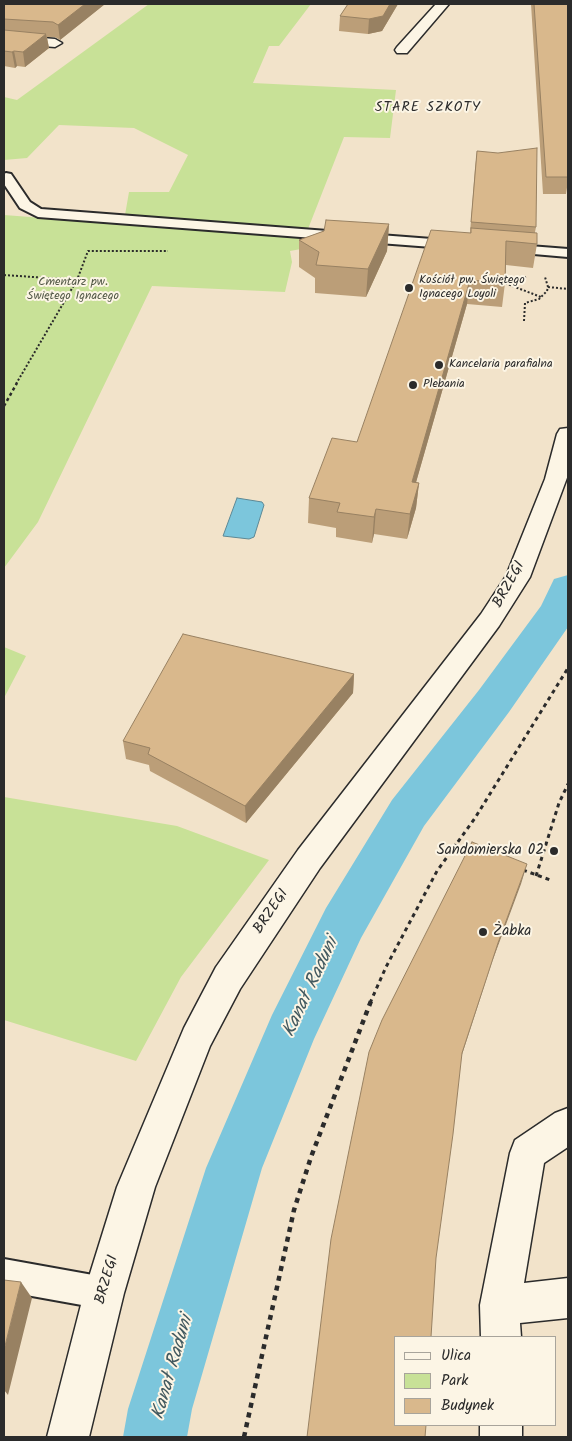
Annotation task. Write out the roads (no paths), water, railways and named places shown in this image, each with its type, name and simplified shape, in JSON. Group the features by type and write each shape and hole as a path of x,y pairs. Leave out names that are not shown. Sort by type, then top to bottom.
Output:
{"street":[{"path":"402,50 442,4"},
{"path":"4,39 55,43"},
{"name":"BRZEGI","path":"68,1437 104,1293 136,1186 196,1039 228,978 309,859 490,620 518,577 556,479 568,434"},
{"path":"568,1126 528,1153 501,1321 568,1298"}],"lane":[{"path":"6,177 25,205 38,213 469,246"},
{"path":"488,247 568,253"},
{"path":"4,1275 104,1293"}],"water":[{"path":"237,498 262,502 264,505 254,537 249,539 223,536"}],"waterway":[{"name":"Kanał Raduni","path":"155,1437 160,1409 234,1168 290,1032 343,923 408,813 494,701 559,611 568,588"}],"place":[{"name":"Kościół pw. Świętego Ignacego Loyoli","path":"409,288"},
{"name":"Kancelaria parafialna","path":"439,365"},
{"name":"Plebania","path":"413,385"},
{"name":"Sandomierska 02","path":"554,851"},
{"name":"Żabka","path":"483,932"}],"district":[{"name":"STARE SZKOTY","path":"428,109"}],"park label":[{"name":"Cmentarz pw. Świętego Ignacego","path":"73,290"}]}
